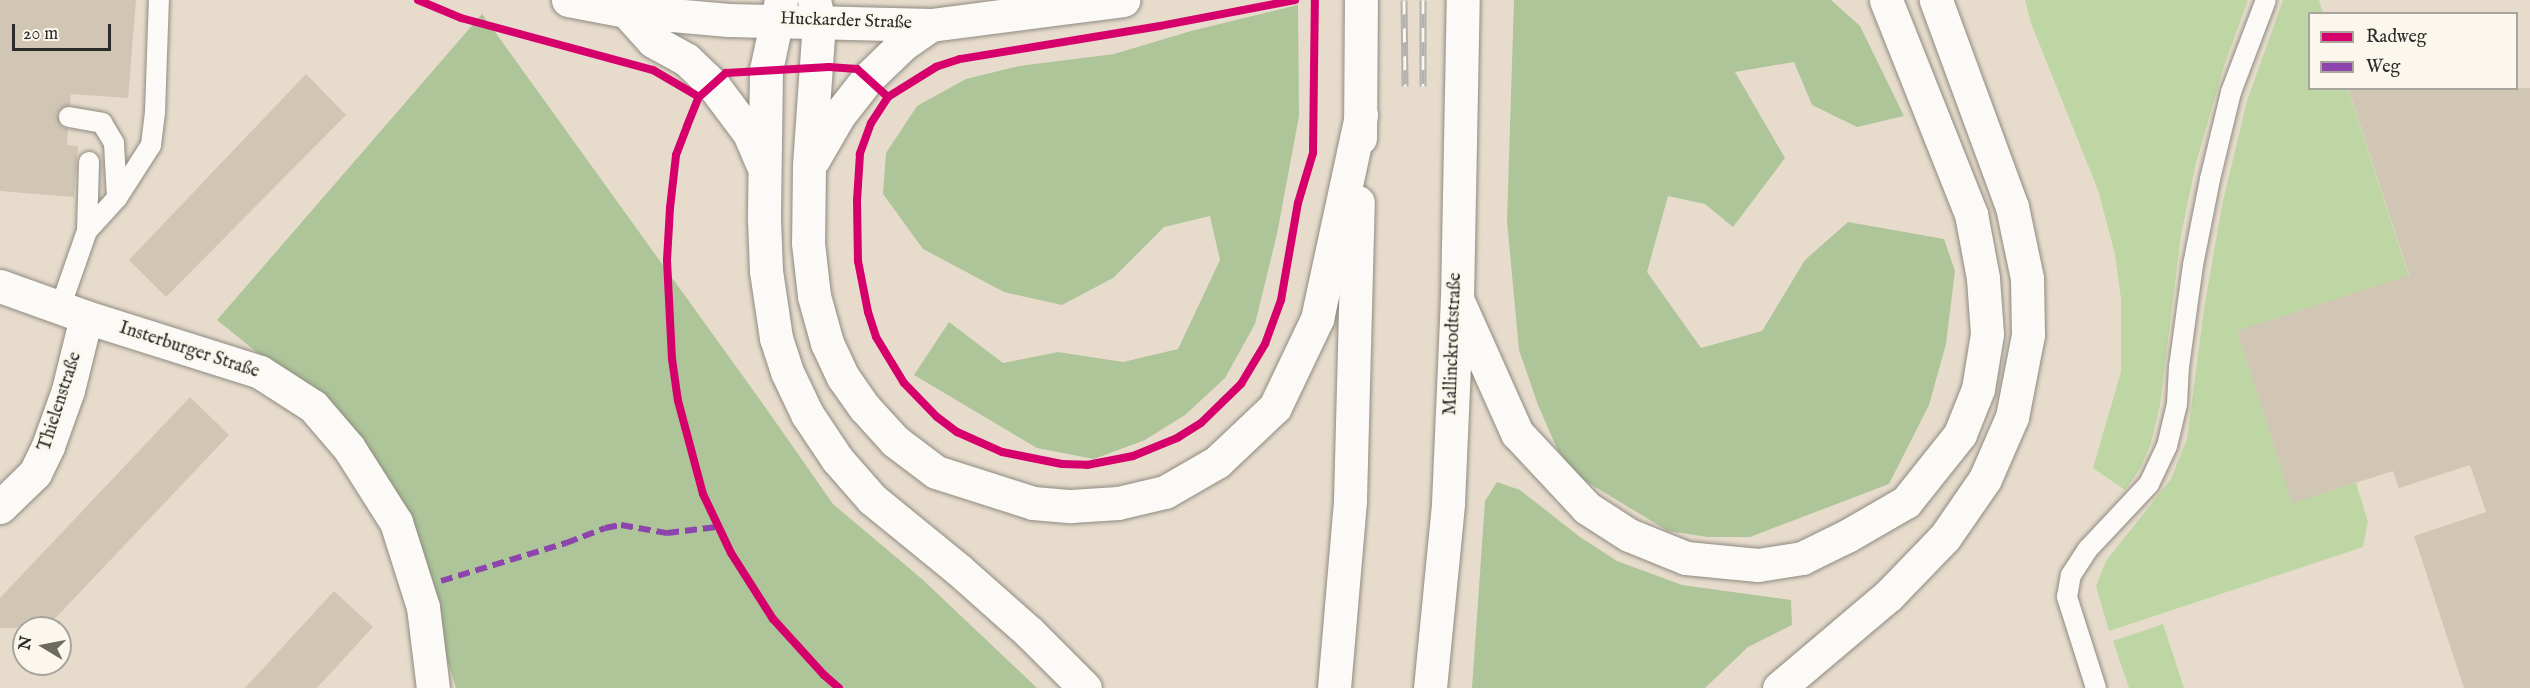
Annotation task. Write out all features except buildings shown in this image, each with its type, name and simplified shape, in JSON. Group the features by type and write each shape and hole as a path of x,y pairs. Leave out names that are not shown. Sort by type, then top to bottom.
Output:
{"main road":[{"name":"Huckarder Straße","path":"568,0 626,11 729,20 778,10 816,11 931,25 1124,0"},
{"path":"1334,688 1350,500 1361,116 1361,0"},
{"name":"Mallinckrodtstraße","path":"1430,688 1448,503 1457,299 1464,0"},
{"path":"1457,299 1517,433 1587,508 1629,535 1686,558 1758,565 1802,558 1847,536 1906,502 1960,434 1978,389 1987,334 1983,278 1971,214 1886,0"},
{"path":"1779,688 1888,596 1945,537 1985,479 2012,417 2028,335 2027,278 2012,207 1936,0"},
{"path":"778,10 766,70 764,168 766,271 776,338 787,372 807,414 837,459 872,499 1020,624 1085,688"},
{"path":"626,11 653,41 686,59 713,85 749,133 764,168"},
{"path":"816,11 809,166 810,254 814,296 827,343 854,392 895,441 936,472 990,492 1034,503 1071,506 1118,503 1165,492 1217,462 1275,407 1317,319 1361,116"},
{"path":"809,166 839,115 868,78 902,45 931,25"},
{"name":"Insterburger Straße","path":"0,286 73,313 260,372 313,406 349,448 396,522 423,607 433,688"},
{"name":"Thielenstraße","path":"0,507 35,473 48,446 68,390 73,313"}],"lane":[{"path":"87,231 117,198 151,146 155,112 159,0"},
{"path":"2096,688 2067,597 2071,575 2088,549 2149,484 2167,446 2177,404 2179,367 2192,276 2210,179 2231,92 2266,0"},
{"path":"69,117 102,123 114,143 117,198"},
{"path":"73,313 87,231 89,162"}],"green space":[{"path":"1514,0 1831,0 1860,26 1904,116 1857,127 1812,105 1794,62 1735,72 1785,158 1733,227 1705,204 1668,196 1647,272 1701,348 1762,331 1805,260 1848,222 1944,239 1955,271 1946,344 1929,405 1889,484 1750,537 1708,537 1668,531 1577,476 1558,451 1538,405 1519,350 1507,221"},
{"path":"2025,0 2248,0 2224,66 2196,163 2181,235 2160,405 2151,443 2140,469 2125,490 2093,468 2121,372 2121,299 2115,254 2098,190 2031,23"},
{"path":"2283,0 2319,0 2323,12 2308,12 2308,90 2348,90 2438,366 2237,331 2283,474 2314,465 2323,493 2356,483 2368,522 2363,547 2109,631 2096,586 2106,561 2171,479 2187,439 2204,309 2222,205 2247,101"},
{"path":"1298,5 1299,116 1277,234 1255,324 1225,378 1185,415 1145,440 1094,459 1037,448 914,375 949,322 1003,363 1058,352 1123,362 1178,349 1220,260 1210,216 1164,227 1113,278 1062,305 1004,292 923,249 883,194 886,153 917,106 966,79 1019,66 1114,54 1191,31"},
{"path":"482,14 833,504 922,579 1037,688 456,688 404,524 326,408 217,320"},
{"path":"1497,482 1520,490 1580,537 1617,561 1682,585 1791,600 1792,625 1748,647 1705,688 1472,688 1485,501"},
{"path":"2163,624 2184,688 2129,688 2113,641"}],"railway":[{"path":"1404,0 1405,86"},
{"path":"1423,0 1423,86"}],"marked path":[{"path":"441,581 566,543 605,528 621,525 667,533 717,527"}],"cycle path":[{"path":"418,0 461,18 653,70 699,97"},
{"path":"1295,0 1160,26 960,59 936,67 888,97 871,123 860,154 857,200 858,261 868,312 876,337 904,383 937,417 957,432 1002,452 1062,464 1087,465 1133,456 1177,438 1201,423 1241,384 1265,344 1281,300 1298,203 1313,153 1315,0"},
{"path":"839,688 824,675 773,619 731,553 703,494 678,401 672,359 667,260 670,208 676,155 699,97 726,73 829,67 857,69 888,97"}]}
